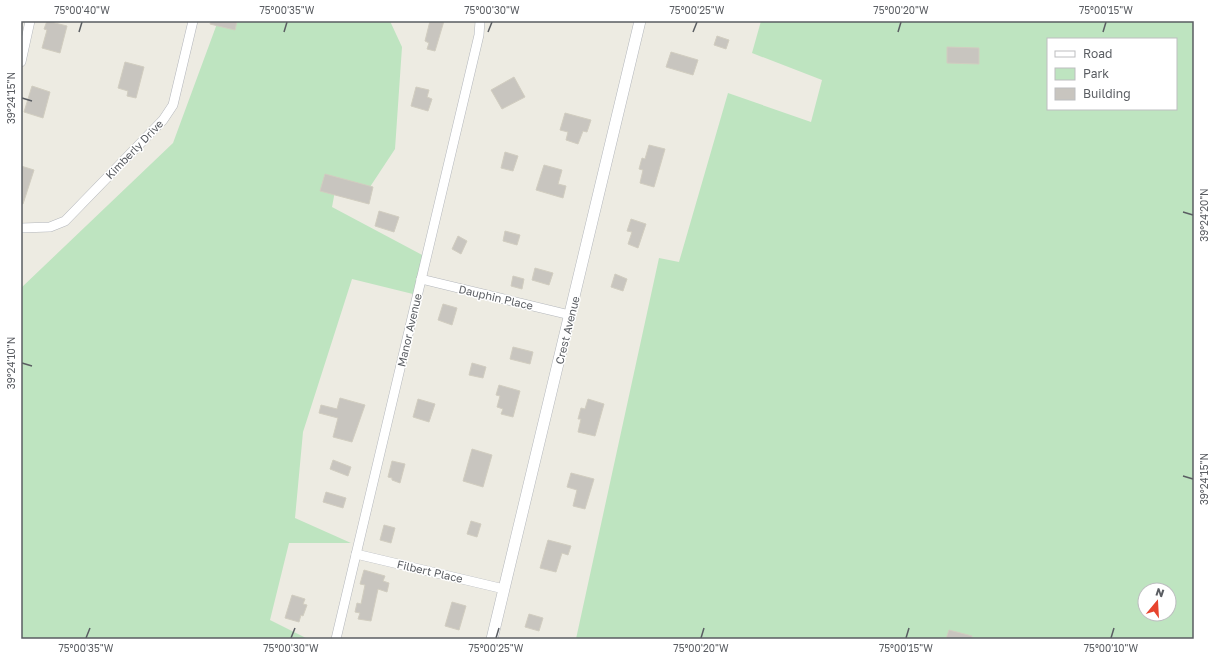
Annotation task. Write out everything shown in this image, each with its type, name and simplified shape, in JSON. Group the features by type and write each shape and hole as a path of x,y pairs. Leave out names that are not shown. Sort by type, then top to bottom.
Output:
{"street":[{"path":"21,62 30,21"},
{"name":"Kimberly Drive","path":"21,228 50,227 64,221 163,120 173,105 193,21"},
{"name":"Manor Avenue","path":"336,639 479,35 480,21"},
{"name":"Crest Avenue","path":"492,639 640,21"},
{"name":"Dauphin Place","path":"421,279 570,314"},
{"name":"Filbert Place","path":"356,554 504,589"}],"green space":[{"path":"218,21 390,21 402,47 395,149 364,196 335,191 332,207 426,257 417,295 352,279 303,432 295,518 351,543 289,543 270,620 308,639 21,639 21,288 173,143"},
{"path":"761,21 1194,21 1194,639 576,639 659,258 679,262 728,93 811,122 822,80 752,53"}],"building":[{"path":"47,21 67,26 60,53 42,48 47,30 44,29"},
{"path":"211,21 237,21 235,30 210,24"},
{"path":"430,21 444,21 435,51 427,49 429,43 425,41"},
{"path":"717,36 729,40 726,49 714,45"},
{"path":"947,47 979,48 979,64 947,63"},
{"path":"671,52 698,60 693,75 666,67"},
{"path":"125,62 144,67 136,98 127,96 128,91 118,88"},
{"path":"514,77 525,97 502,109 491,90"},
{"path":"32,86 50,92 43,118 24,112"},
{"path":"416,87 429,90 427,97 432,99 428,111 411,106"},
{"path":"565,113 591,120 587,132 583,131 578,144 566,140 568,132 560,130"},
{"path":"649,145 665,149 654,187 640,183 643,170 639,169 642,158 645,159"},
{"path":"505,152 518,156 513,171 501,168"},
{"path":"544,165 562,170 558,184 566,186 563,198 536,190"},
{"path":"21,166 34,170 23,204 21,204"},
{"path":"325,174 373,187 369,204 320,191"},
{"path":"379,211 399,217 394,232 375,226"},
{"path":"631,219 646,224 638,248 628,244 632,232 627,231"},
{"path":"505,231 520,235 517,245 503,241"},
{"path":"458,236 467,241 461,254 452,249"},
{"path":"535,268 553,273 549,285 532,280"},
{"path":"615,274 627,279 623,291 611,287"},
{"path":"513,276 524,279 522,289 511,286"},
{"path":"443,304 457,308 452,325 438,320"},
{"path":"513,347 533,352 530,364 510,359"},
{"path":"472,363 486,367 483,378 469,375"},
{"path":"499,385 520,391 513,417 501,414 503,409 497,407 500,396 496,395"},
{"path":"340,398 365,405 352,442 333,437 338,418 319,413 321,405 337,409"},
{"path":"418,399 435,404 429,422 413,417"},
{"path":"588,399 604,404 595,436 578,432 581,419 578,419 581,408 585,409"},
{"path":"472,449 492,455 483,487 463,481"},
{"path":"333,460 351,467 348,476 330,469"},
{"path":"392,461 405,464 400,483 388,477"},
{"path":"571,473 594,479 585,509 573,506 577,490 567,487"},
{"path":"326,492 346,498 343,508 323,502"},
{"path":"471,521 481,524 477,537 467,534"},
{"path":"384,525 395,528 391,543 380,540"},
{"path":"548,540 571,546 568,555 562,553 556,572 540,568"},
{"path":"364,570 385,576 383,581 389,583 387,592 378,589 371,621 358,619 360,613 355,612 357,603 361,604 365,585 360,584"},
{"path":"292,595 305,599 303,604 307,605 299,622 285,618"},
{"path":"452,602 466,606 459,630 445,626"},
{"path":"529,614 543,618 539,631 525,627"},
{"path":"949,630 972,636 972,639 946,639"}]}
